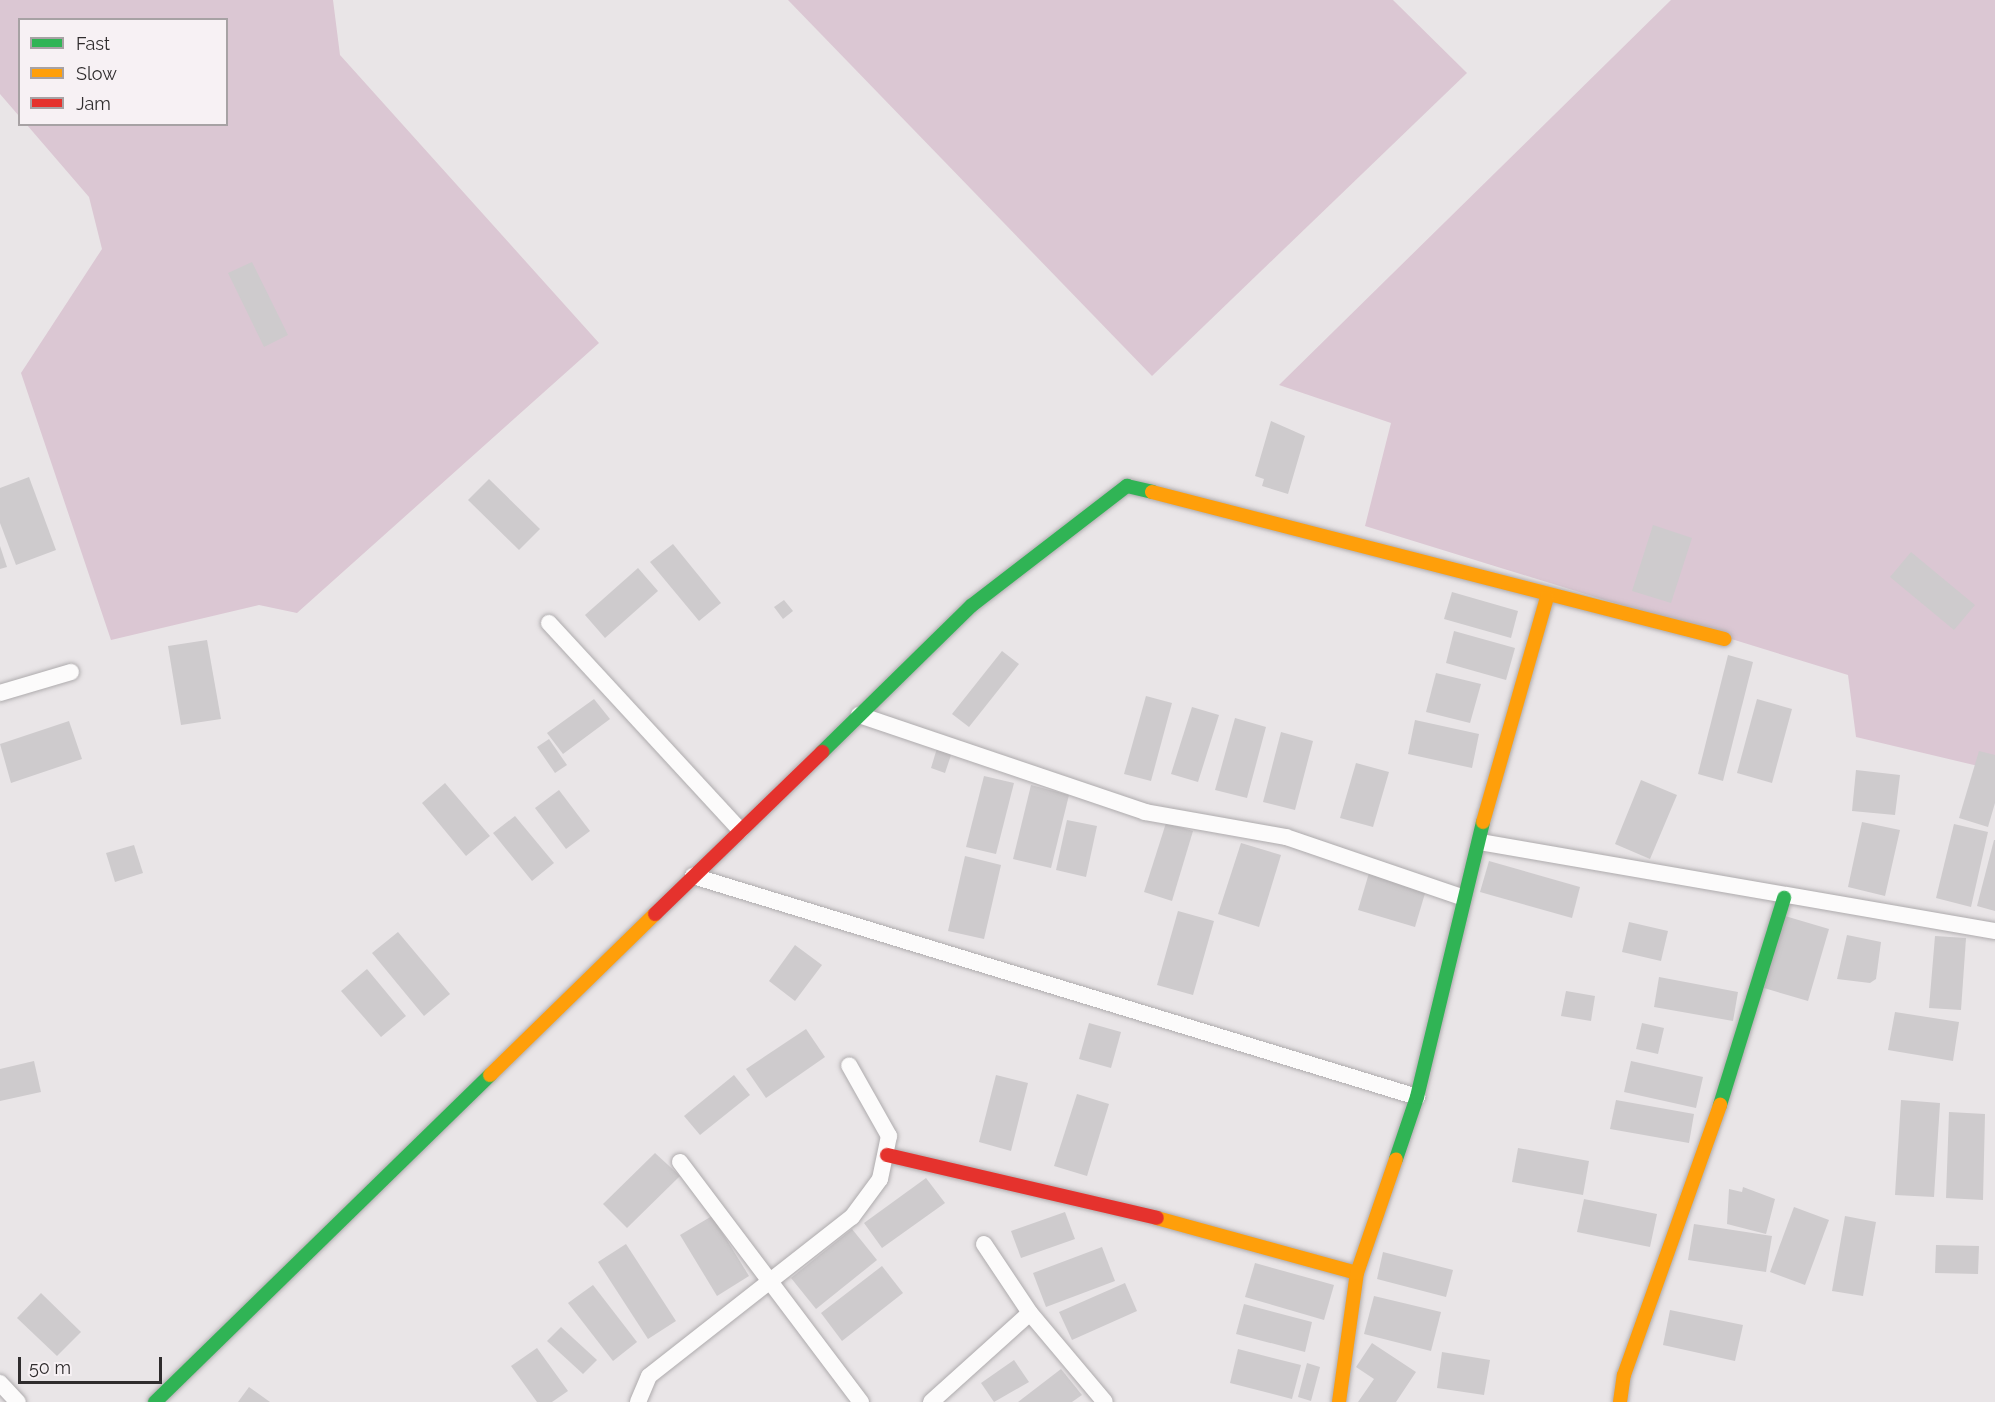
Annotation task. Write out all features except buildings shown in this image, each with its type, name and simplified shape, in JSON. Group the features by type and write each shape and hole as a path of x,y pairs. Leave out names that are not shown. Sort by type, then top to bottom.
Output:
{"street":[{"path":"155,1402 971,606 1127,486 1546,598 1724,639"},
{"path":"1339,1402 1357,1273 1417,1097 1461,897 1480,842 1546,598"},
{"path":"549,623 740,830"},
{"path":"0,693 71,672"},
{"path":"859,715 1145,812 1286,837 1461,897"},
{"path":"1480,842 1784,898 1995,931"},
{"path":"693,876 1417,1097"},
{"path":"1620,1402 1624,1375 1694,1188 1784,898"},
{"path":"638,1402 649,1376 765,1282 852,1217 880,1179 886,1155 885,1122 849,1065"},
{"path":"886,1155 1184,1224 1357,1273"},
{"path":"680,1162 765,1282 861,1402"},
{"path":"984,1244 1030,1313 1105,1402"},
{"path":"931,1402 1030,1313"},
{"path":"0,1383 18,1402"}],"shaded area":[{"path":"0,0 333,0 340,55 599,343 297,613 259,605 111,640 21,373 102,249 89,197 28,126 228,126 228,18 18,18 18,115 0,94"},
{"path":"788,0 1393,0 1467,73 1152,376"},
{"path":"1671,0 1995,0 1995,770 1856,737 1848,675 1365,526 1391,423 1279,385"}],"traffic: fast":[{"path":"822,752 971,606 1127,486 1152,492"},
{"path":"1396,1159 1417,1097 1483,822"},
{"path":"1720,1105 1784,898"},
{"path":"155,1402 490,1075"}],"traffic: slow":[{"path":"1152,492 1724,639"},
{"path":"1483,822 1547,598"},
{"path":"490,1075 655,914"},
{"path":"1620,1402 1624,1375 1720,1105"},
{"path":"1339,1402 1357,1273 1396,1159"},
{"path":"1157,1218 1357,1273"}],"traffic: jam":[{"path":"655,914 822,752"},
{"path":"887,1155 1157,1218"}]}
